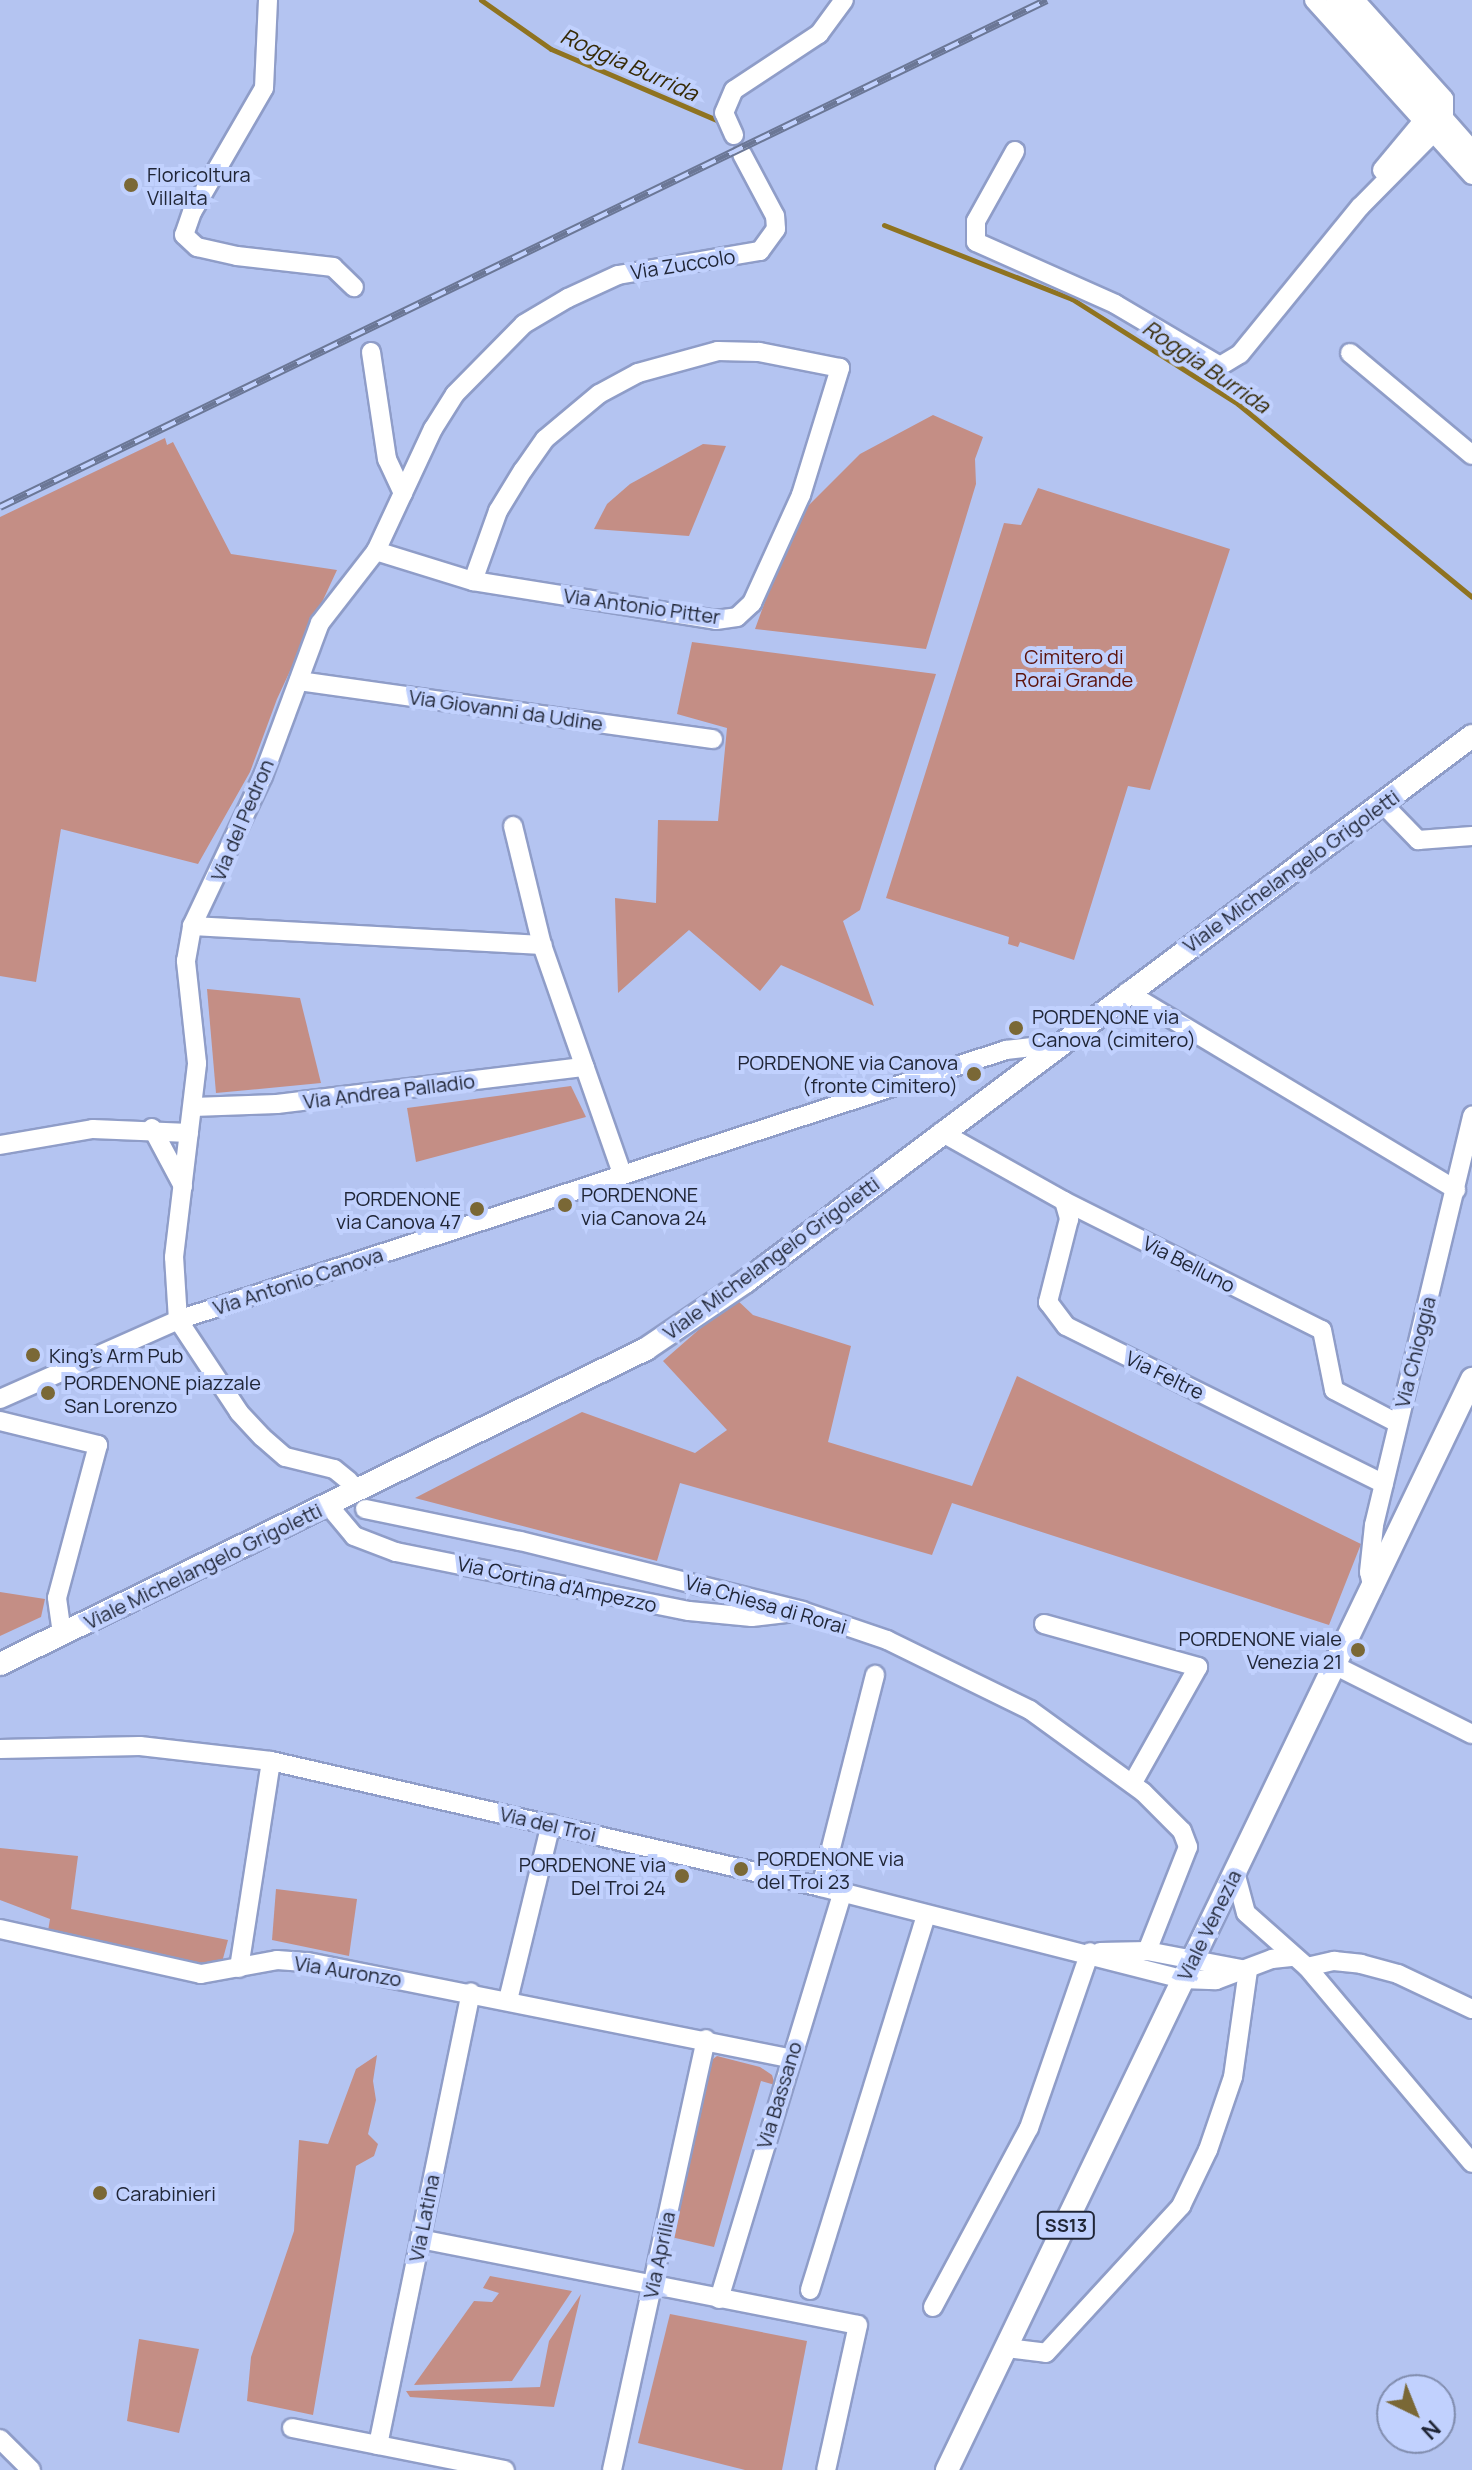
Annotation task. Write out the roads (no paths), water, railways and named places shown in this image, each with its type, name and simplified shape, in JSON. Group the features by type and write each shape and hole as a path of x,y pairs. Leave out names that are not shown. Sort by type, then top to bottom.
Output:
{"main road":[{"path":"1337,0 1434,120 1472,153"},
{"name":"Viale Michelangelo Grigoletti","path":"0,1664 646,1349 745,1282 1127,992 1472,736"},
{"name":"Viale Venezia","path":"947,2470 1472,1379"}],"street":[{"path":"268,0 264,88 192,212 184,235 197,247 237,256 333,267 354,287"},
{"path":"1314,0 1434,120 1472,175"},
{"path":"1015,151 976,221 976,242 1140,317 1214,365 1240,354 1434,120 1444,99 1355,0"},
{"path":"734,135 725,116 725,102 734,90 819,34 837,2"},
{"name":"Via Zuccolo","path":"403,493 455,394 524,324 618,275 760,251 776,229 775,216 742,154"},
{"name":"Via Antonio Pitter","path":"376,551 473,581 716,620 737,617 752,603 801,495 840,368 759,352 718,351 638,373 599,394 545,439 523,470 498,511 473,581"},
{"path":"371,352 387,459 403,493"},
{"path":"1350,353 1472,455"},
{"name":"Via del Pedron","path":"178,1320 174,1257 197,1063 186,961 192,926 257,789 320,623 376,551 403,493"},
{"name":"Via Giovanni da Udine","path":"299,681 713,739"},
{"path":"1382,803 1418,840 1472,836"},
{"path":"513,826 542,945 622,1173"},
{"path":"192,926 542,945"},
{"path":"1127,992 1456,1190"},
{"name":"Via Antonio Canova","path":"0,1399 178,1320 1006,1050 1059,1044"},
{"name":"Via Andrea Palladio","path":"193,1107 277,1104 585,1067"},
{"name":"Via Chioggia","path":"1373,1589 1369,1572 1384,1484 1472,1116"},
{"path":"0,1145 93,1129 152,1128 189,1133"},
{"path":"152,1128 183,1186"},
{"name":"Via Belluno","path":"941,1132 1064,1201 1322,1330 1334,1390 1397,1423"},
{"name":"Via Feltre","path":"1064,1201 1069,1219 1048,1302 1066,1326 1384,1484"},
{"path":"178,1320 239,1412 262,1437 285,1457 334,1469 349,1481"},
{"path":"0,1421 98,1445 57,1598 62,1634"},
{"name":"Via Cortina d'Ampezzo","path":"329,1506 354,1536 396,1552 689,1611 752,1617 802,1611"},
{"name":"Via Chiesa di Rorai","path":"365,1509 536,1544 802,1611 887,1640 971,1678 1030,1710 1167,1812 1188,1847 1147,1951"},
{"path":"1044,1624 1198,1667 1132,1784"},
{"path":"1336,1666 1472,1734"},
{"path":"821,1887 875,1675"},
{"name":"Via del Troi","path":"0,1749 140,1746 271,1761 821,1887 926,1915 1090,1952 1182,1979 1216,1980 1272,1959 1334,1961 1361,1964 1398,1974 1472,2009"},
{"path":"239,1968 271,1761"},
{"path":"508,2000 551,1824"},
{"path":"1235,1872 1246,1913 1299,1962 1472,2163"},
{"name":"Via Bassano","path":"719,2299 842,1893"},
{"path":"810,2290 926,1915"},
{"name":"Via Auronzo","path":"0,1929 201,1974 277,1960 308,1962 471,1992 790,2058"},
{"name":"Via del Troi","path":"1090,1952 1147,1951 1248,1970"},
{"path":"933,2307 1029,2128 1090,1952"},
{"path":"1007,2348 1046,2353 1181,2206 1208,2150 1233,2077 1248,1970"},
{"name":"Via Latina","path":"378,2445 471,1992"},
{"name":"Via Aprilia","path":"612,2470 706,2039"},
{"path":"420,2239 858,2325 826,2470"},
{"path":"292,2428 505,2470"},
{"path":"0,2439 31,2470"}],"waterway":[{"name":"Roggia Burrida","path":"481,0 551,49 721,122"},
{"name":"Roggia Burrida","path":"884,225 1072,299 1238,404 1472,597"}],"railway":[{"path":"0,507 1047,0"}],"place":[{"name":"Floricoltura Villalta","path":"131,185"},
{"name":"PORDENONE via Canova (cimitero)","path":"1016,1028"},
{"name":"PORDENONE via Canova (fronte Cimitero)","path":"974,1074"},
{"name":"PORDENONE via Canova 24","path":"565,1205"},
{"name":"PORDENONE via Canova 47","path":"477,1209"},
{"name":"King's Arm Pub","path":"33,1355"},
{"name":"PORDENONE piazzale San Lorenzo","path":"48,1393"},
{"name":"PORDENONE viale Venezia 21","path":"1358,1650"},
{"name":"PORDENONE via del Troi 23","path":"741,1869"},
{"name":"PORDENONE via Del Troi 24","path":"682,1876"},
{"name":"Carabinieri","path":"100,2193"}],"park label":[{"name":"Cimitero di Rorai Grande","path":"1074,668"}]}
